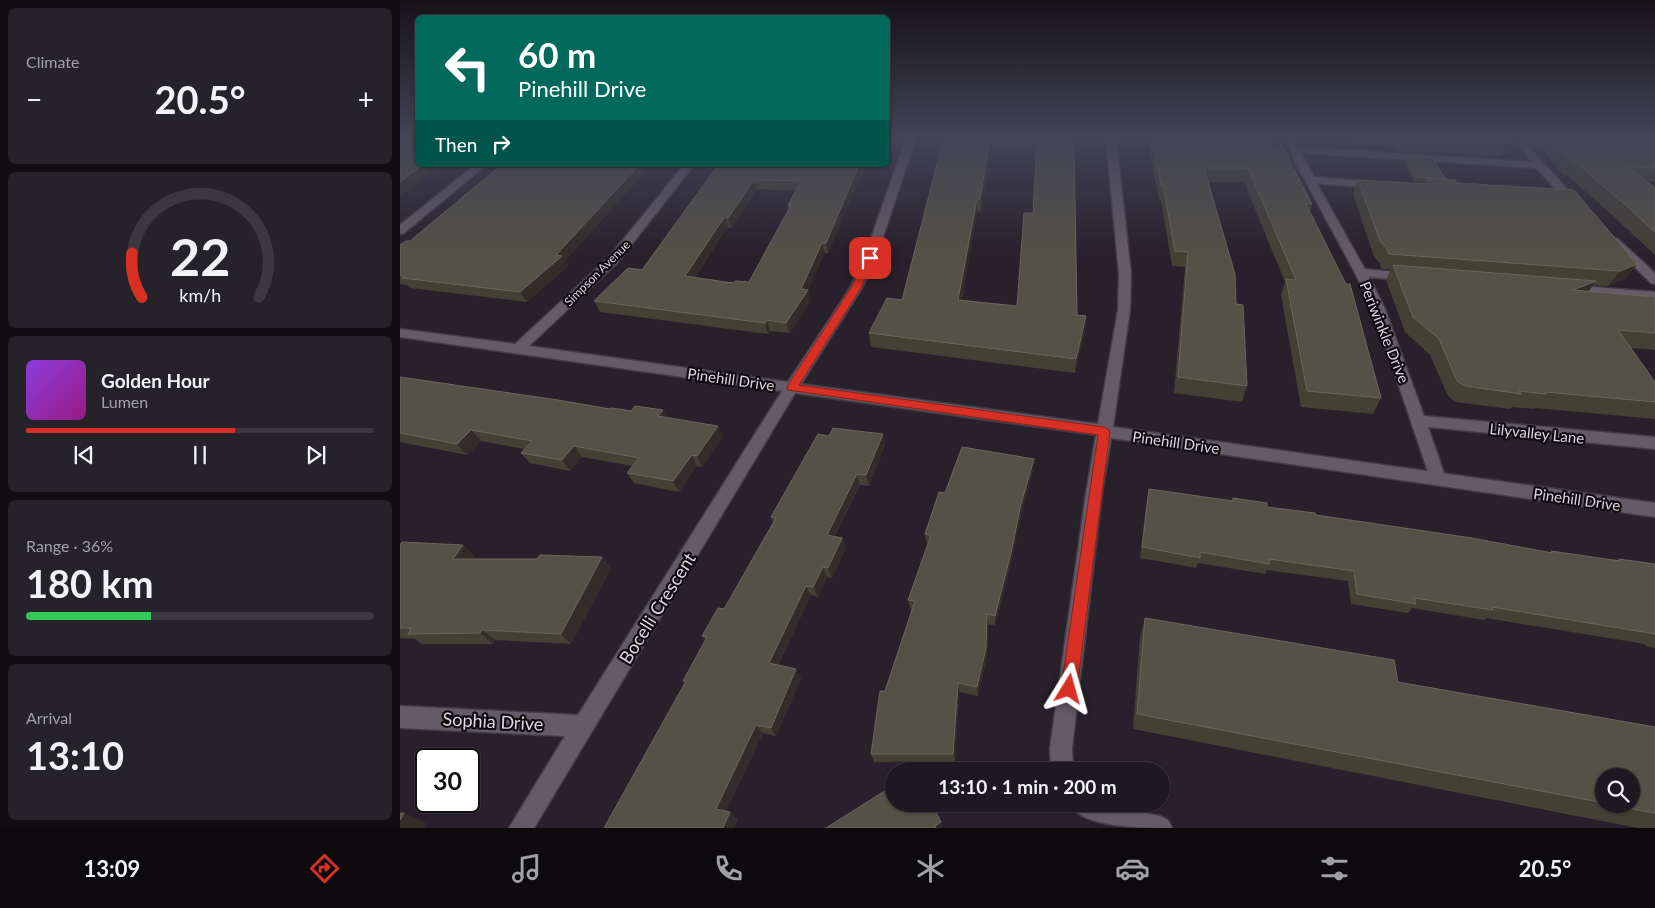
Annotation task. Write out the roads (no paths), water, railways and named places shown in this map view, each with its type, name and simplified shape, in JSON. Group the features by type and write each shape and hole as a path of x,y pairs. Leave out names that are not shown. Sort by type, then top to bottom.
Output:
{"street":[{"path":"400,231 468,177"},
{"name":"Simpson Avenue","path":"517,350 622,251 680,177"},
{"name":"Bocelli Crescent","path":"521,828 864,272 897,177"},
{"path":"1062,762 1061,748 1104,431 1124,310 1125,274 1115,177"},
{"name":"Periwinkle Drive","path":"1308,177 1379,309 1438,479"},
{"path":"1550,177 1584,211"},
{"path":"1310,180 1384,185"},
{"path":"1557,197 1569,198"},
{"path":"1605,232 1655,280"},
{"path":"1361,273 1418,278"},
{"path":"1554,288 1655,296"},
{"name":"Pinehill Drive","path":"400,333 1655,510"},
{"name":"Lilyvalley Lane","path":"1419,421 1632,442 1655,442"},
{"name":"Sophia Drive","path":"400,717 585,726"},
{"path":"1095,812 1108,817 1160,828"}]}
